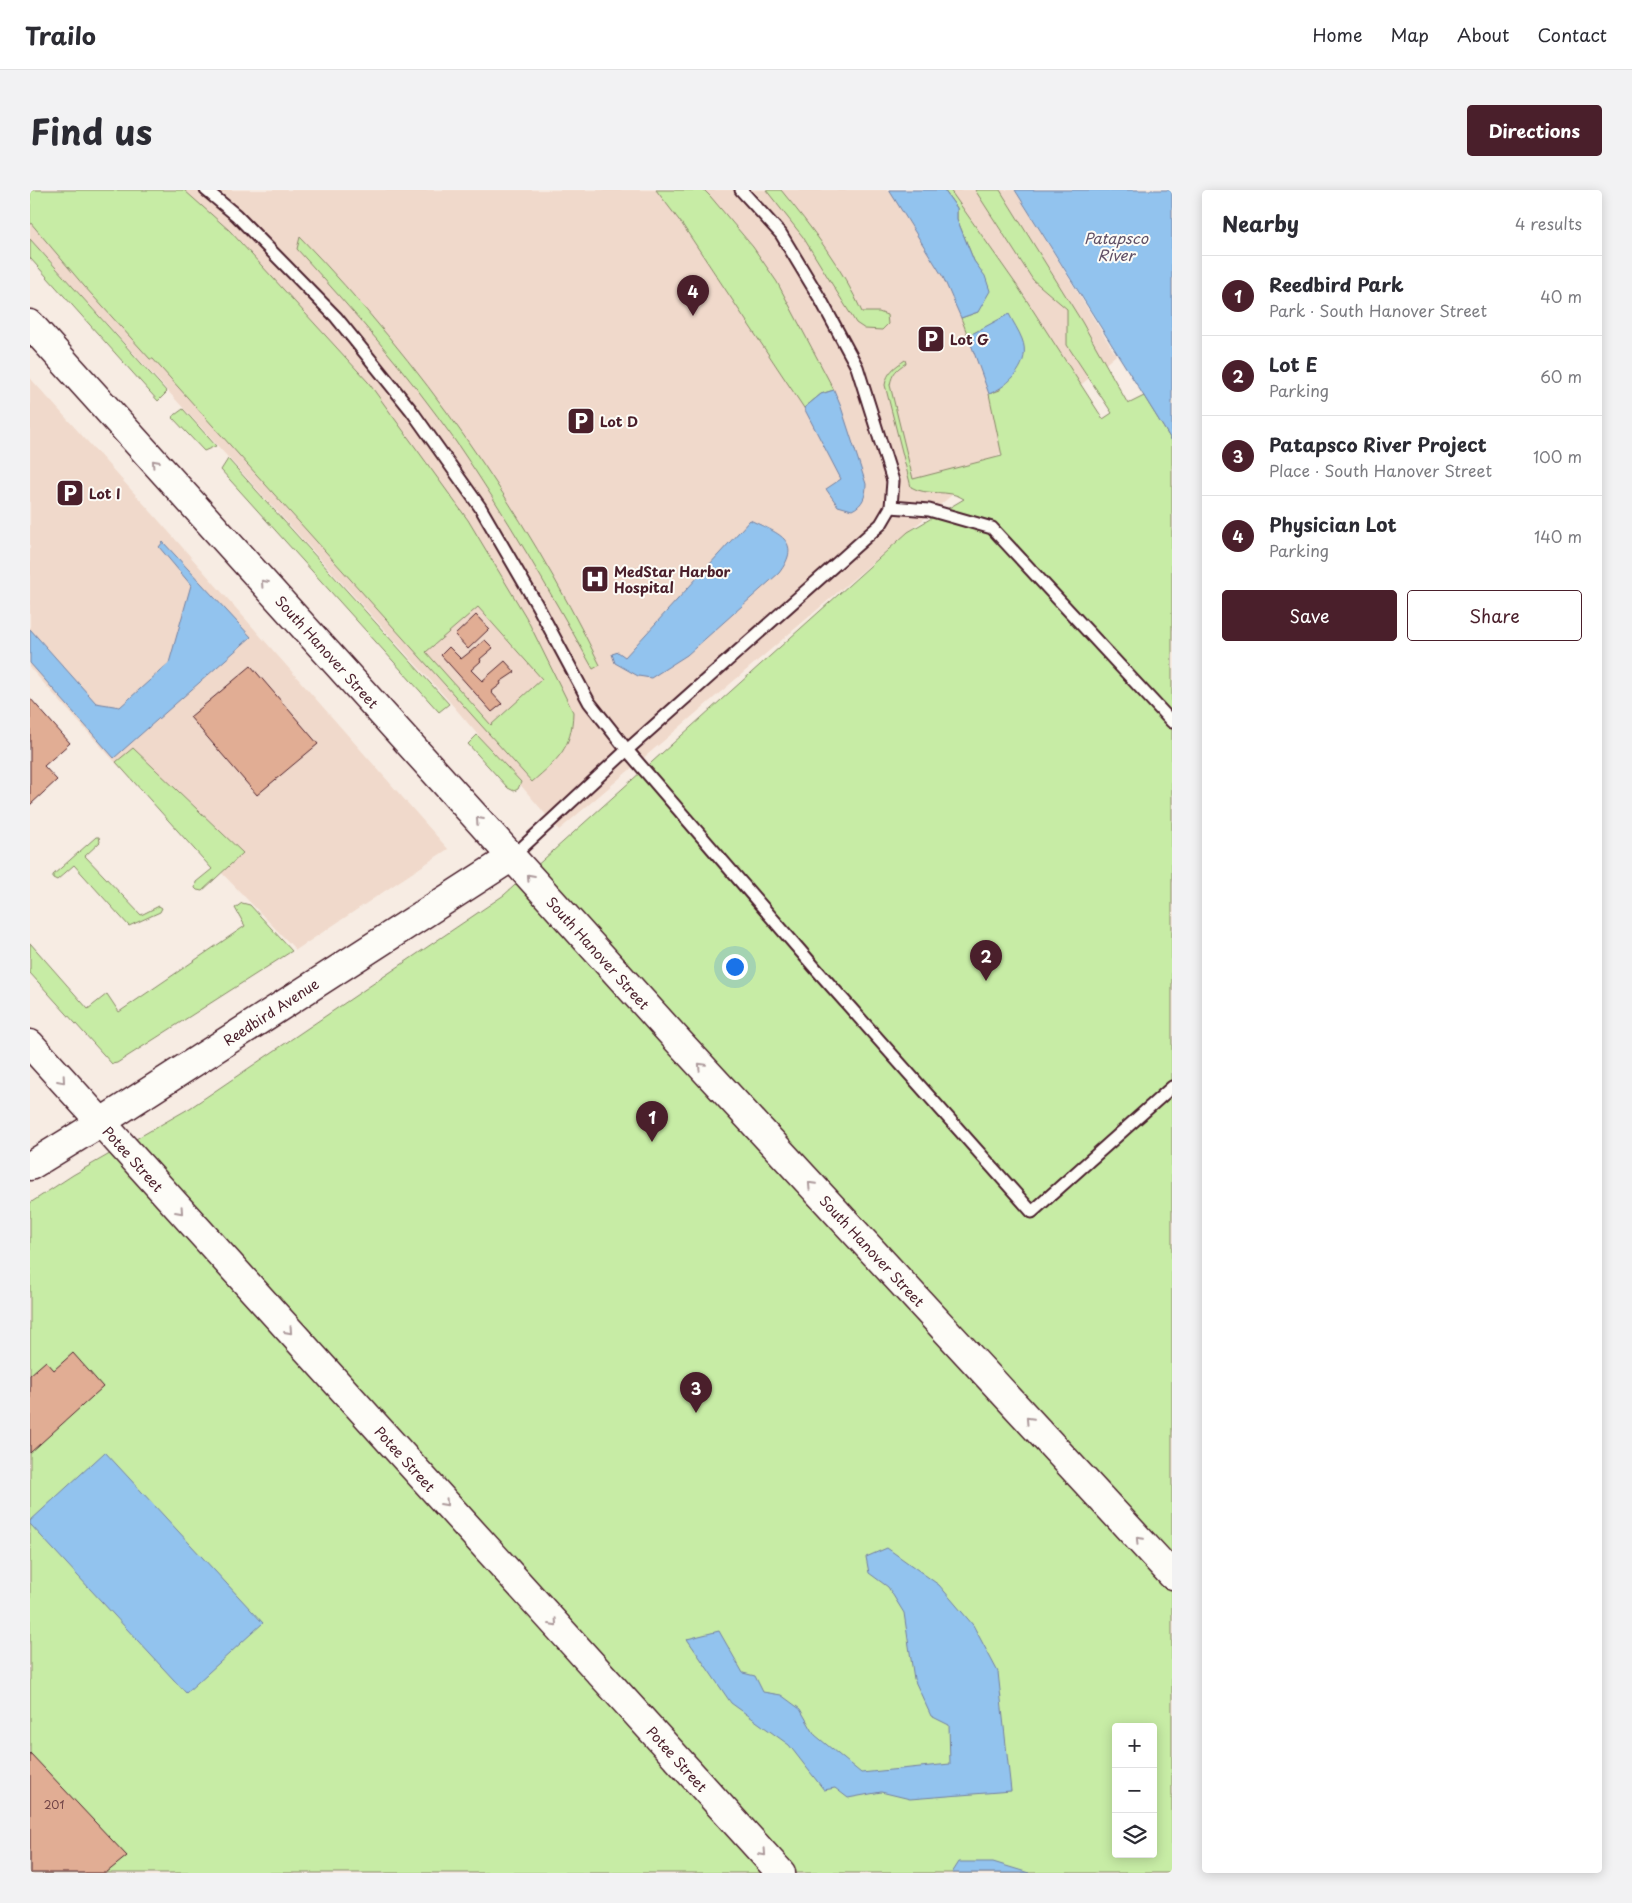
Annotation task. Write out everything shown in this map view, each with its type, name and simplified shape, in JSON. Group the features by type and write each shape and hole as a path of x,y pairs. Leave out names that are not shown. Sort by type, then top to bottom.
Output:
{"main road":[{"name":"South Hanover Street","path":"30,324 680,1043 1172,1575"},
{"name":"Reedbird Avenue","path":"30,1166 100,1123 512,857"},
{"name":"Potee Street","path":"30,1044 781,1873"}],"lane":[{"path":"206,190 236,215 336,317 411,410 480,507 590,702 627,750 816,969 1032,1212 1172,1087"},
{"path":"512,857 627,750 881,524 891,507 893,481 857,367 822,302 780,234 741,190"},
{"path":"891,507 930,510 992,528 1172,722"}],"shaded area":[{"name":"MedStar Harbor Hospital","path":"30,190 1015,190 1116,355 559,830 449,701 30,239"},
{"path":"30,378 153,514 448,849 296,950 115,762 30,668"}],"green space":[{"path":"30,190 184,190 230,231 368,382 468,520 526,617 573,712 570,735 562,752 549,767 532,782 153,359 150,359 84,286 30,222","holes":["478,607 542,679 491,725 426,652"]},
{"path":"656,190 704,190 710,196 753,247 777,282 834,390 821,394 804,408 682,224"},
{"path":"766,190 781,190 793,204 836,264 862,312 879,312 887,315 888,324 882,330 865,329 856,323 803,237"},
{"path":"944,190 950,190 1018,287 1103,419 1112,413 1067,345 1067,309 1033,280 975,190 1000,190 1082,322 1128,404 1144,396 1172,441 1172,1873 30,1873 30,1203 73,1175 190,1108 504,895 908,532 964,499 951,494 924,492 911,487 885,385 890,373 905,360 906,363 894,374 890,385 913,479 1002,456 989,394 1000,390 1009,315 968,336 961,318 978,312 984,276 974,261 957,219 957,208"},
{"path":"300,237 345,285 387,335 467,439 537,549 570,606 600,665 593,669 527,554 438,416 359,319 297,249"},
{"path":"30,239 167,392 158,401 30,258"},
{"path":"183,409 216,446 204,451 172,417"},
{"path":"228,459 449,704 439,712 221,470"},
{"path":"477,735 521,782 518,789 514,791 508,788 468,744"},
{"path":"133,748 243,853 202,891 195,888 196,882 212,869 116,762"},
{"path":"96,837 99,837 100,842 85,856 141,915 159,906 162,908 160,912 129,926 74,865 57,880 53,878 53,875"},
{"path":"242,903 250,905 292,951 117,1063 112,1064 30,973 30,943 88,1009 107,994 119,1012 245,926 235,908"}],"water":[{"path":"889,190 944,190 957,208 957,219 974,261 985,276 990,291 978,312 961,318 943,277"},
{"name":"Patapsco River","path":"1015,190 1172,190 1172,441"},
{"path":"1009,314 1022,339 1024,357 1017,373 1004,385 989,394 968,336"},
{"path":"834,390 866,484 863,500 859,506 852,510 838,506 826,489 841,479 804,408 821,394"},
{"path":"750,520 778,534 788,545 789,553 779,573 687,655 651,678 638,676 615,663 612,654 618,652 625,657"},
{"path":"163,542 251,637 114,758 30,663 30,629 96,703 120,707 169,663 191,585 159,547"},
{"path":"105,1452 263,1623 186,1693 30,1524 30,1521"},
{"path":"887,1548 939,1585 973,1625 998,1672 1011,1791 910,1799 881,1792 848,1798 835,1788 824,1790 789,1745 731,1703 687,1639 719,1631 743,1673 755,1676 763,1692 781,1695 800,1709 815,1735 861,1773 950,1764 949,1725 931,1716 914,1679 904,1613 888,1587 869,1573 866,1557"},
{"path":"959,1862 993,1862 1029,1873 952,1873"}],"building":[{"path":"476,615 489,629 468,649 455,635"},
{"path":"485,640 493,648 471,670 482,681 505,661 515,672 500,682 501,684 491,692 502,704 492,712 441,655 449,647 461,659"},
{"path":"251,666 318,744 257,795 190,717"},
{"path":"30,698 70,743 44,766 57,780 30,805"},
{"path":"73,1353 103,1387 30,1453 30,1375 46,1361 54,1370"},
{"path":"30,1753 127,1856 106,1873 30,1873"}],"place":[{"name":"Physician Lot","path":"693,316"},
{"name":"Lot G","path":"931,339"},
{"name":"Lot D","path":"581,421"},
{"name":"Lot I","path":"70,493"},
{"name":"MedStar Harbor Hospital","path":"595,579"},
{"name":"Lot E","path":"986,981"},
{"name":"Reedbird Park","path":"652,1142"},
{"name":"Patapsco River Project","path":"696,1413"}]}
